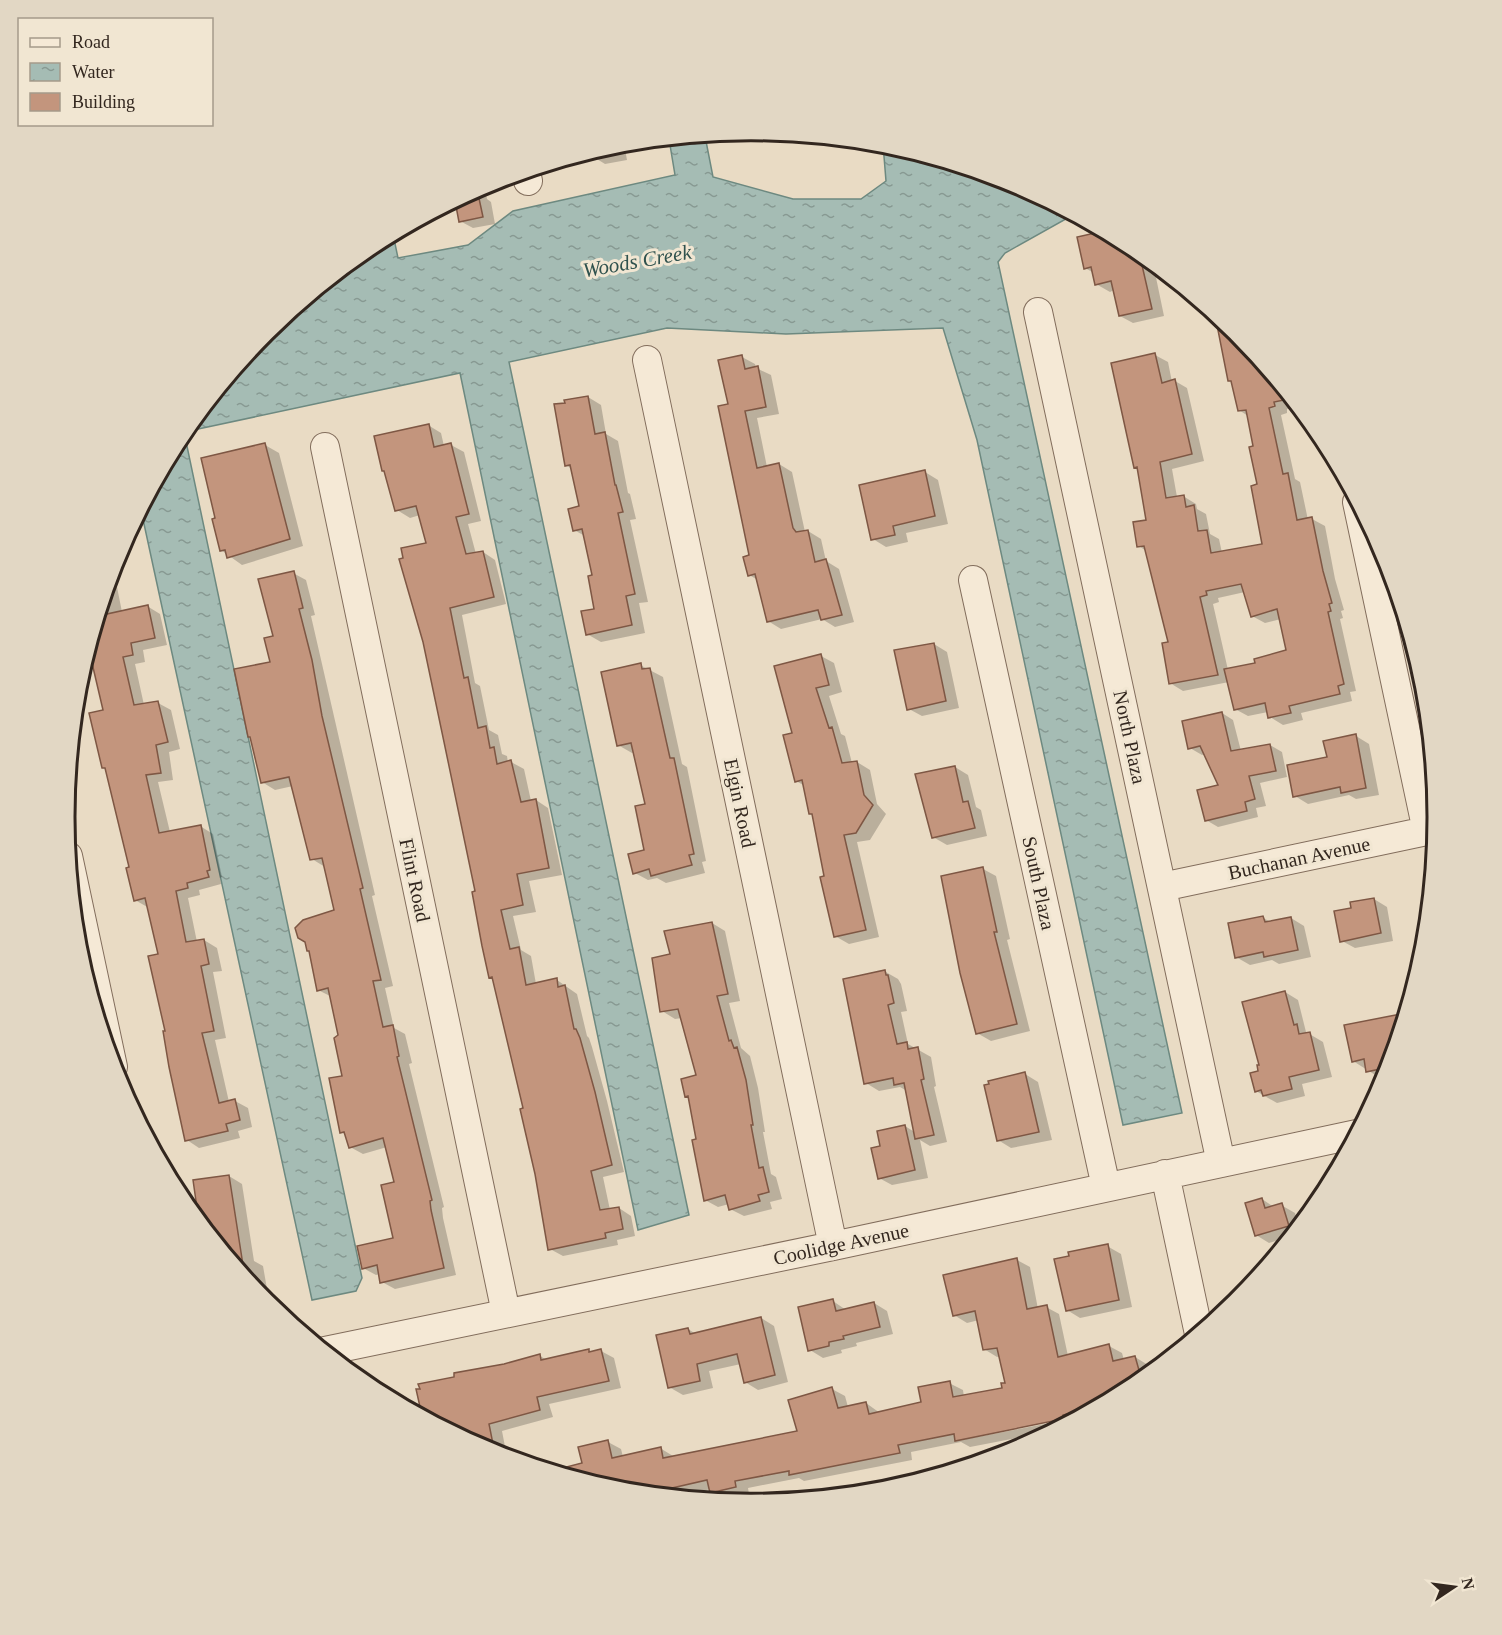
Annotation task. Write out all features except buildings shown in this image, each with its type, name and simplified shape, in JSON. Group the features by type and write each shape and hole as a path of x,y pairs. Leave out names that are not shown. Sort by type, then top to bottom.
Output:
{"street":[{"name":"North Plaza","path":"1038,312 1221,1162"},
{"name":"Elgin Road","path":"647,360 833,1246"},
{"name":"Flint Road","path":"325,447 506,1313"},
{"path":"1365,536 1427,807"},
{"name":"South Plaza","path":"973,580 1106,1186"},
{"name":"Buchanan Avenue","path":"1162,887 1427,831"},
{"name":"Coolidge Avenue","path":"333,1349 833,1246 1346,1136"},
{"path":"1165,1174 1197,1326"}],"water":[{"name":"Woods Creek","path":"706,143 713,177 793,199 861,199 886,181 884,154 968,177 1010,193 1065,219 1005,253 998,262 1182,1113 1123,1125 977,440 943,328 786,334 667,328 509,362 689,1215 638,1230 460,373 198,429 243,372 273,339 339,281 395,243 398,258 468,245 513,211 675,175 670,146"},
{"path":"187,445 362,1278 356,1291 312,1300 144,522"}]}
